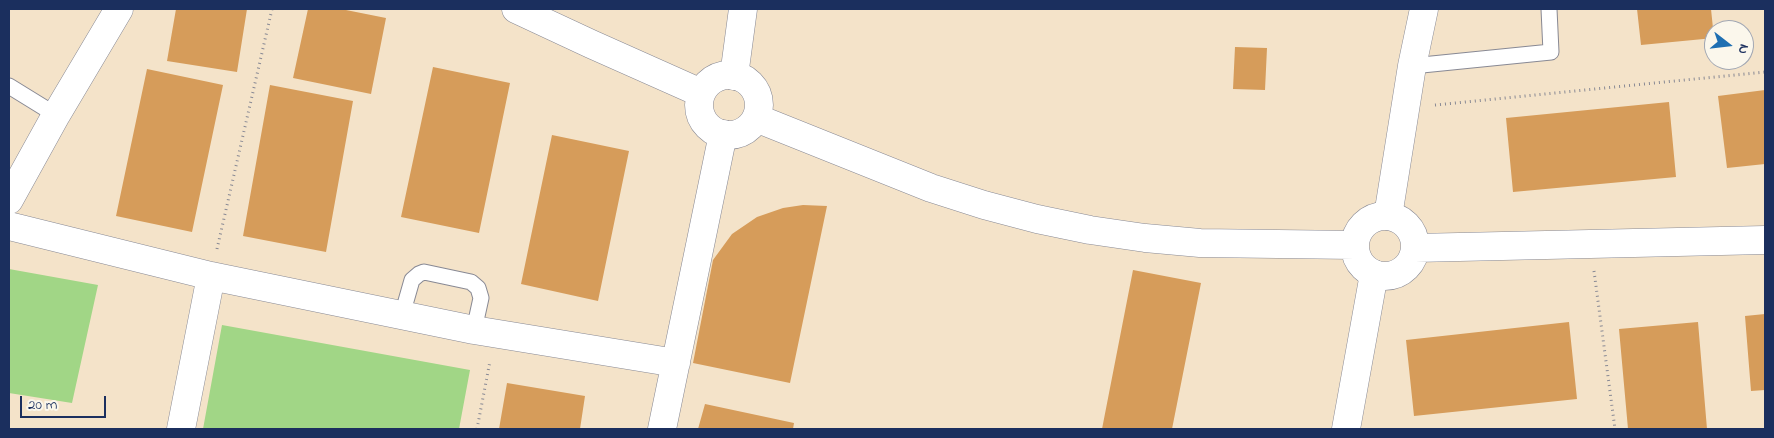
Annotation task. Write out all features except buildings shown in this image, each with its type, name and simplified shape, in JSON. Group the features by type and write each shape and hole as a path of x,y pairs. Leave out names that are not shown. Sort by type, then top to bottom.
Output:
{"street":[{"path":"9,200 118,9"},
{"path":"516,9 702,93"},
{"path":"734,76 743,9"},
{"path":"1388,216 1412,66 1424,9"},
{"path":"734,76 742,78 755,91 758,100 756,118 746,130 739,133 723,134 715,132 702,119 699,101 711,80 718,77 734,76"},
{"path":"756,118 931,188 1037,219 1090,230 1200,243 1355,245"},
{"path":"662,429 723,134"},
{"path":"1388,216 1396,218 1408,226 1415,248 1410,263 1404,269 1390,276 1374,274 1360,262 1356,254 1355,245 1357,235 1362,227 1370,220 1388,216"},
{"path":"9,226 211,276 485,331 676,363"},
{"path":"1415,248 1765,240"},
{"path":"1346,429 1374,274"},
{"path":"181,429 211,276"}],"lane":[{"path":"1412,66 1551,52 1549,9"},
{"path":"9,86 56,115"},
{"path":"402,314 412,280 424,272 470,282 478,288 485,331"}],"path":[{"path":"211,276 272,9"},
{"path":"1405,108 1765,72"},
{"path":"1591,244 1614,429"},
{"path":"477,429 485,331"}],"green space":[{"path":"9,269 98,285 72,403 9,393"},
{"path":"222,325 470,370 459,429 203,429"}]}
